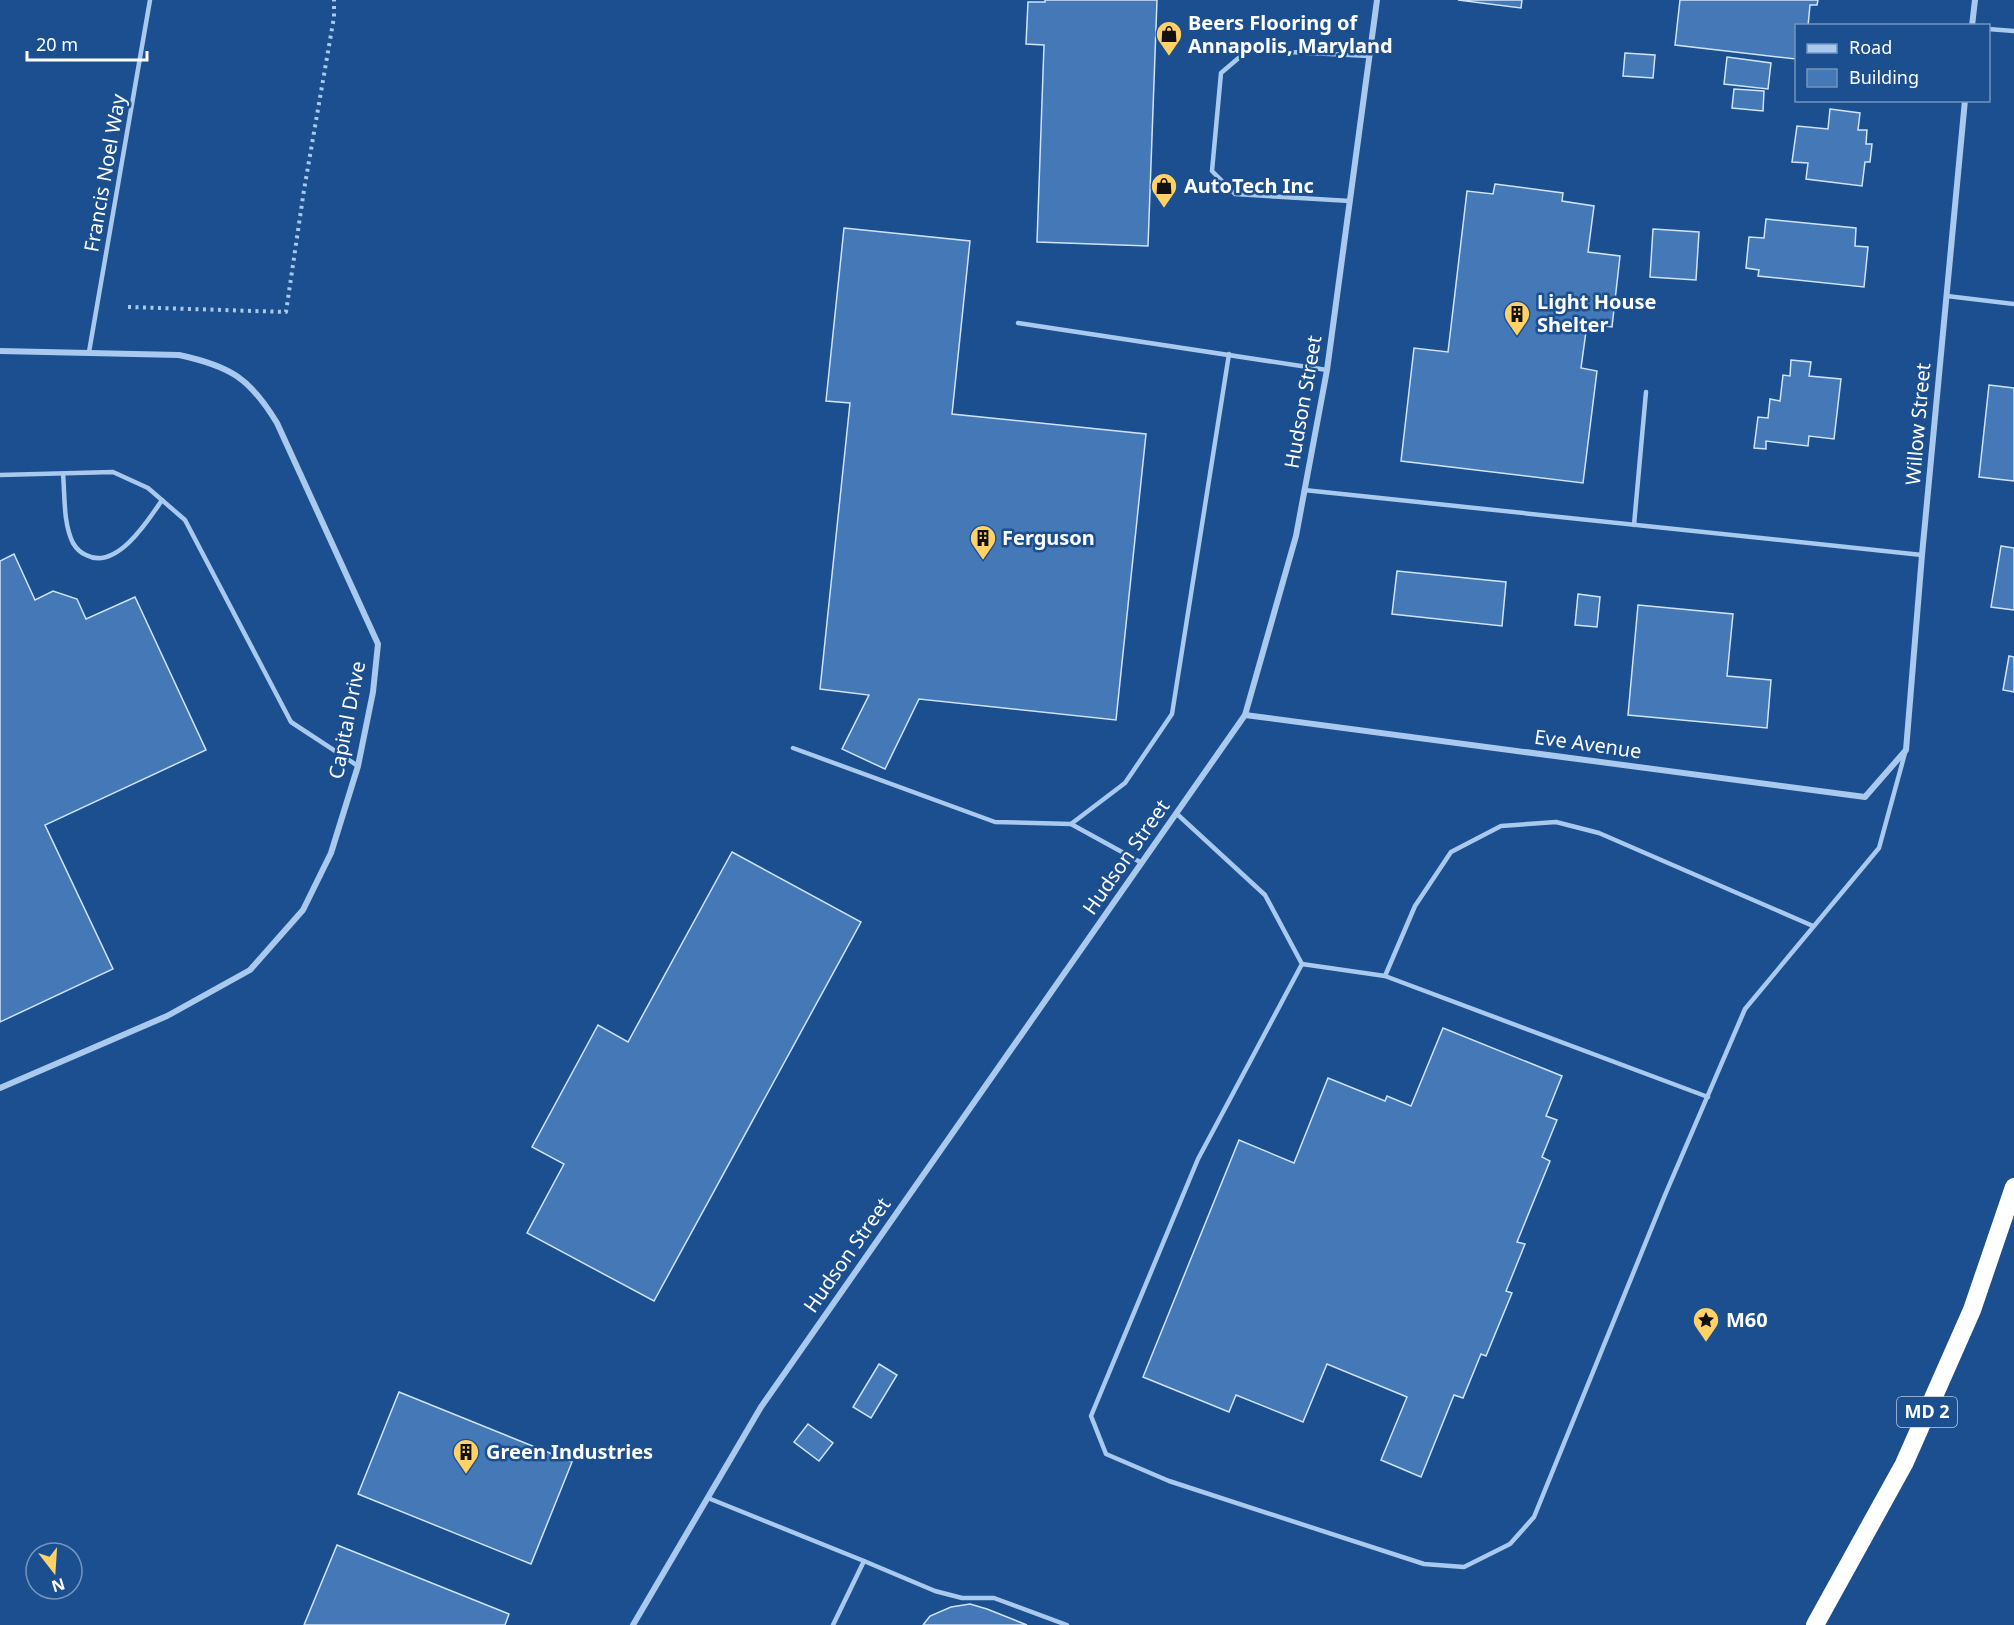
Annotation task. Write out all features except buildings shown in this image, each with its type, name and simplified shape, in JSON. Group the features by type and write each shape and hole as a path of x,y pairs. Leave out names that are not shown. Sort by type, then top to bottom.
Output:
{"highway":[{"name":"MD 2","path":"1815,1625 1904,1464 1971,1310 2014,1187"}],"street":[{"name":"Hudson Street","path":"633,1625 761,1407 1245,715 1296,536 1327,370 1377,0"},
{"path":"1972,24 1975,0"},
{"name":"Willow Street","path":"1906,750 1965,102"},
{"name":"Capital Drive","path":"0,351 179,355 206,361 226,369 250,386 262,399 277,423 378,644 373,692 358,765 331,853 303,910 250,970 167,1016 0,1088"},
{"name":"Eve Avenue","path":"1245,715 1865,797 1906,750"}],"lane":[{"name":"Francis Noel Way","path":"89,352 150,0"},
{"path":"1990,29 2014,31"},
{"path":"1350,201 1235,194 1212,171 1221,74 1248,50 1369,56"},
{"path":"1947,297 2014,304"},
{"path":"1018,323 1327,370"},
{"path":"1071,824 1125,783 1172,714 1229,354"},
{"path":"1634,525 1646,392"},
{"path":"0,475 113,472 148,488 185,520 291,722 358,765"},
{"path":"63,474 68,525 73,543 81,553 92,558 107,558 127,544 143,528 162,500"},
{"path":"1304,490 1922,555"},
{"path":"793,748 995,822 1071,824 1142,863"},
{"path":"1302,964 1198,1159 1091,1416 1106,1454 1169,1481 1424,1564 1464,1567 1510,1544 1534,1517 1665,1195 1745,1009 1879,848 1906,750"},
{"path":"1177,814 1265,895 1302,964"},
{"path":"1385,976 1415,906 1451,852 1501,826 1556,822 1599,833 1813,926"},
{"path":"1302,964 1385,976 1708,1097"},
{"path":"708,1498 935,1591 962,1598 994,1598 1067,1625"},
{"path":"833,1625 864,1561"}],"path":[{"path":"128,307 285,312 334,17 334,0"}],"place":[{"name":"Beers Flooring of Annapolis, Maryland","path":"1169,57"},
{"name":"AutoTech Inc","path":"1164,209"},
{"name":"Light House Shelter","path":"1517,337"},
{"name":"Ferguson","path":"983,561"},
{"name":"M60","path":"1706,1343"},
{"name":"Green Industries","path":"466,1475"}]}
